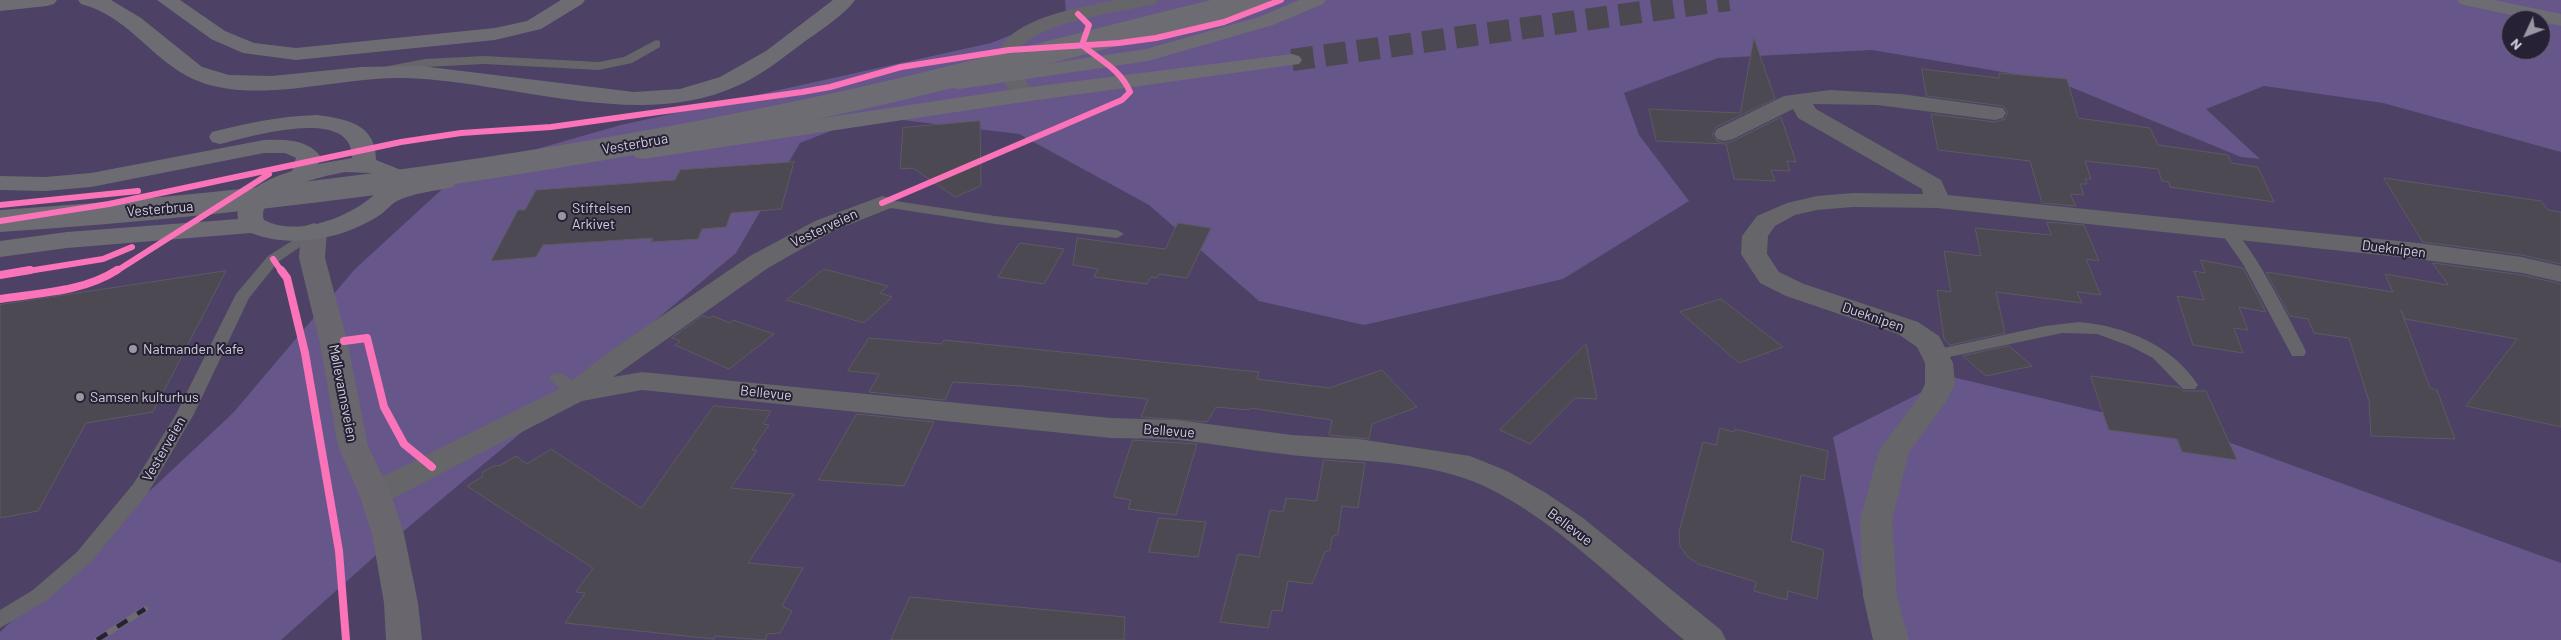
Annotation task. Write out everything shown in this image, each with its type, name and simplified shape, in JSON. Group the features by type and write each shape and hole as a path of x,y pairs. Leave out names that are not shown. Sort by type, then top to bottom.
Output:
{"highway":[{"path":"0,5 47,0"},
{"path":"88,0 96,0 119,12 197,72 223,81 263,82 381,72 458,76 603,98 635,100 663,99 709,89 743,75 845,0"},
{"path":"167,0 218,35 250,49 296,54 495,34 534,25 575,0"},
{"name":"Vesterbrua","path":"0,221 230,203 336,192 493,169 694,133 856,99 1259,0"},
{"path":"0,249 67,240 254,225 268,231 289,233 314,231 360,217 378,206 392,185 1013,75 1148,55 1266,22 1316,0"},
{"path":"2526,0 2561,7"},
{"path":"2469,1 2561,20"},
{"path":"392,185 434,184 1023,96 1292,60"},
{"path":"101,177 265,125 302,122 330,123 352,130 363,142 364,165"},
{"path":"0,183 49,184 182,164 257,147 278,146 298,148 308,156 303,174"},
{"path":"254,225 250,218 251,209 258,200 269,190 303,174 345,165 364,165 382,168 392,185"},
{"path":"67,240 258,200"}],"main road":[{"name":"Møllevannsveien","path":"314,231 312,258 334,344 353,446 375,494 388,534 400,593 404,640"}],"street":[{"path":"1023,96 1013,75 1009,50 1026,33 1055,20 1148,0"},
{"path":"1725,134 1792,101 1826,96 1860,97 1995,113"},
{"path":"1807,98 1802,103 1806,114 1933,185 1938,201"},
{"name":"Dueknipen","path":"1891,640 1880,596 1876,520 1894,450 1930,402 1940,384 1939,363 1929,342 1908,328 1795,290 1769,277 1754,254 1755,236 1766,221 1787,210 1817,203 1853,200 1938,201 2418,251 2522,265 2561,274"},
{"name":"Vesterveien","path":"566,386 623,355 759,262 824,226 882,203"},
{"name":"Bellevue","path":"375,494 432,468 566,386 642,381 1111,428 1177,430 1292,445 1359,449 1459,464 1496,479 1535,501 1571,526 1708,640"}],"lane":[{"path":"381,72 424,63 465,60 599,66 628,60 656,44"},
{"name":"Vesterveien","path":"882,203 995,220 1117,234"},
{"path":"2226,230 2242,247 2264,284 2298,352"},
{"name":"Vesterveien","path":"0,620 40,596 84,557 135,496 184,414 242,296 273,259 314,231"},
{"path":"1934,354 1986,345 2040,331 2074,326 2091,327 2120,334 2157,352 2189,386"}],"shaded area":[{"path":"0,0 2561,0 2561,640 0,640"},
{"path":"1065,0 2561,0 2561,152 2383,103 2264,86 2206,109 2260,159 2241,157 2056,81 1872,50 1718,58 1624,93 1639,135 1689,201 1563,279 1364,325 1259,301 1149,205 1019,134 869,116 800,143 736,253 394,539 281,640 0,640 0,632 233,413 355,269 463,170 621,125 991,43 1066,13"},
{"path":"1952,377 2228,442 2561,563 2561,640 1899,640 1862,587 1833,437"}],"building":[{"path":"1754,38 1775,99 1716,127 1712,135 1717,141 1725,143 1733,141 1781,117 1796,162 1787,161 1790,171 1771,170 1775,181 1734,179 1726,144 1656,141 1649,109 1740,113"},
{"path":"1922,69 1999,78 1999,73 2067,79 2078,118 2150,128 2158,145 2228,155 2231,163 2258,167 2274,202 2170,187 2169,182 2162,181 2158,169 2085,161 2091,179 2085,179 2087,184 2080,184 2084,195 2070,194 2076,206 2042,203 2030,161 1938,150 1931,114 1995,122 2005,119 2008,112 2003,106 1927,96"},
{"path":"980,121 981,186 955,197 913,168 900,169 903,128"},
{"path":"794,162 781,209 731,213 726,227 702,229 698,239 651,242 653,238 543,245 536,257 491,261 518,210 525,210 536,190 675,180 680,170"},
{"path":"2384,178 2541,201 2548,210 2561,212 2561,264 2522,255 2423,242"},
{"path":"2047,222 2084,225 2099,261 2086,259 2101,295 2077,292 2082,303 1996,292 2005,333 1950,345 1944,339 1937,290 1951,292 1944,251 1981,256 1975,228 2051,235"},
{"path":"1178,223 1211,228 1187,278 1159,274 1157,278 1151,277 1147,284 1094,277 1098,269 1073,265 1077,238 1165,249"},
{"path":"1020,243 1064,249 1044,284 998,277"},
{"path":"2201,260 2243,268 2266,312 2239,307 2248,330 2234,328 2243,353 2193,345 2177,296 2204,300 2194,271 2205,273"},
{"path":"2433,263 2522,275 2561,284 2561,427 2466,406 2517,339 2405,319 2401,310 2430,388 2437,390 2455,439 2371,436 2369,401 2349,338 2314,333 2308,319 2290,316 2266,272 2393,292 2385,274 2448,285"},
{"path":"824,269 888,286 880,293 892,297 864,323 787,300"},
{"name":"Samsen kulturhus","path":"226,271 153,412 86,423 38,511 0,518 0,305"},
{"path":"1721,299 1783,347 1739,363 1680,312"},
{"path":"703,316 710,318 713,316 730,323 733,320 774,334 729,369 675,345 680,341 672,338"},
{"path":"869,338 941,344 944,340 1259,372 1257,379 1329,388 1382,370 1417,407 1372,424 1369,439 1329,435 1332,420 1250,408 1249,410 1216,407 1207,422 1141,417 1148,399 1021,386 953,382 945,400 869,392 879,374 848,371"},
{"path":"1586,344 1597,399 1575,398 1530,444 1500,430"},
{"path":"2009,346 2032,366 1986,376 1963,356"},
{"path":"2091,376 2178,387 2183,391 2206,391 2237,460 2182,452 2177,439 2109,430"},
{"path":"714,406 771,411 763,424 769,425 752,450 757,450 731,488 794,494 748,563 803,568 782,606 792,611 780,633 767,634 765,640 715,636 714,639 565,623 585,593 576,592 593,568 467,486 482,477 483,472 493,466 501,465 516,456 527,464 551,449 641,508"},
{"path":"857,414 934,422 904,486 819,480"},
{"path":"1720,428 1734,432 1735,429 1828,451 1824,480 1801,475 1791,541 1824,550 1817,599 1788,591 1787,600 1754,591 1756,582 1698,564 1687,556 1680,546 1679,532 1703,442 1716,445"},
{"path":"1133,440 1197,444 1176,515 1128,509 1131,500 1114,497"},
{"path":"1324,460 1365,463 1358,508 1342,506 1338,534 1332,537 1330,550 1325,552 1312,584 1288,581 1282,611 1272,610 1268,628 1220,622 1238,554 1259,557 1270,510 1283,512 1286,498 1316,501"},
{"path":"1159,518 1206,522 1198,557 1149,552"},
{"path":"910,597 1125,617 1124,640 891,640"}],"tunnel":[{"path":"1292,60 1729,0"}],"railway":[{"path":"97,640 145,609"}],"cycle path":[{"path":"0,221 109,204 401,142 461,133 551,127 802,92 830,87 901,67 1009,50 1119,43 1156,38 1224,22 1281,0"},
{"path":"882,203 1122,100 1130,92 1127,84 1116,71 1082,45 1089,25 1078,14"},
{"path":"0,299 69,289 105,278 269,174"},
{"path":"0,205 138,191"},
{"path":"0,275 103,259 132,247"},
{"path":"273,259 287,278 305,353 339,551 346,640"},
{"path":"344,341 367,338 384,407 404,444 432,467"}],"place":[{"name":"Stiftelsen Arkivet","path":"562,216"},
{"name":"Natmanden Kafe","path":"133,349"},
{"name":"Samsen kulturhus","path":"80,397"}]}
